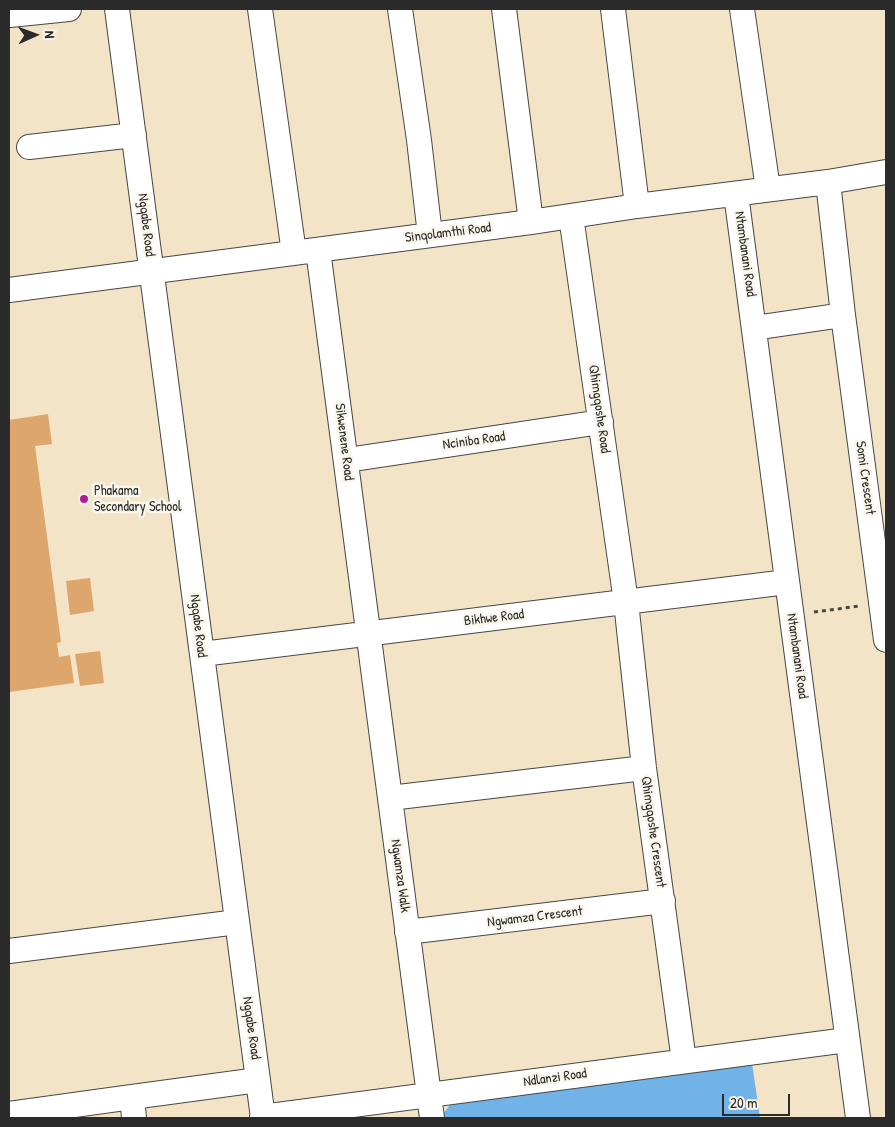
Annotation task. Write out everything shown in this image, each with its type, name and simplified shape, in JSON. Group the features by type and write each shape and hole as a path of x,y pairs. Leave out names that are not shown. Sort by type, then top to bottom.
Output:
{"street":[{"path":"10,16 69,9"},
{"name":"Ngqabe Road","path":"117,9 262,1118"},
{"path":"260,9 294,253"},
{"path":"400,9 419,140 430,235"},
{"path":"504,9 531,222"},
{"path":"613,9 637,206"},
{"path":"742,9 768,189"},
{"path":"29,147 134,135"},
{"name":"Sinqolamthi Road","path":"9,290 531,222 637,206 828,182 886,172"},
{"name":"Somi Crescent","path":"828,182 843,315 886,640"},
{"name":"Ntambanani Road","path":"736,194 858,1118"},
{"name":"Qhimgqoshe Road","path":"571,216 626,602"},
{"name":"Sikwenene Road","path":"318,250 368,633"},
{"path":"754,328 843,315"},
{"name":"Nciniba Road","path":"346,460 601,422"},
{"name":"Bikhwe Road","path":"202,654 787,582"},
{"name":"Qhimgqoshe Crescent","path":"626,602 644,768 684,1061"},
{"name":"Ngwamza Walk","path":"368,633 432,1118"},
{"path":"390,798 644,768"},
{"name":"Ngwamza Crescent","path":"407,932 663,901"},
{"path":"9,951 237,922"},
{"name":"Ndlanzi Road","path":"262,1118 847,1040"},
{"path":"9,1114 133,1108 258,1080"}],"path":[{"path":"792,615 881,603"}],"water":[{"path":"752,1063 760,1118 440,1118 452,1102"}],"building":[{"path":"48,414 52,444 35,446 61,642 57,643 59,657 70,655 74,683 9,692 9,420"},
{"path":"90,578 94,611 70,615 66,581"},
{"path":"100,651 104,683 80,686 75,654"}],"place":[{"name":"Phakama Secondary School","path":"84,499"}]}
